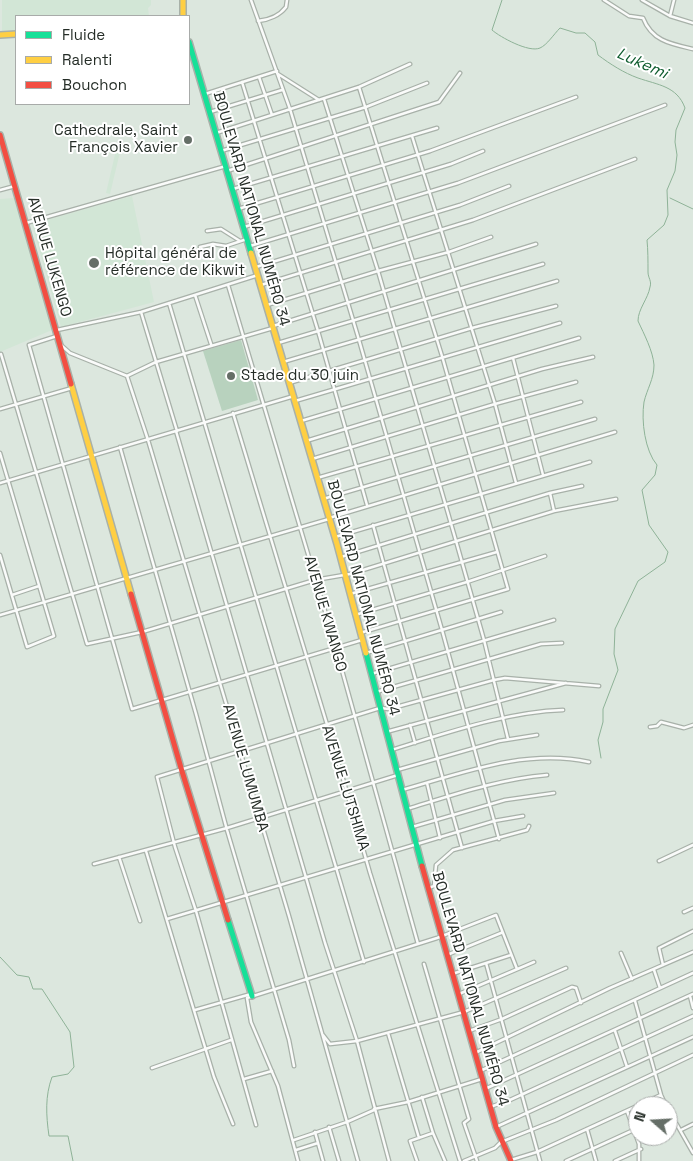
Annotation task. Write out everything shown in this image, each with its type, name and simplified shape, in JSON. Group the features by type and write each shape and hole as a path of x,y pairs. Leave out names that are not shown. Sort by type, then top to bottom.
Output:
{"main road":[{"path":"183,0 183,15"},
{"path":"0,35 15,34"},
{"name":"BOULEVARD NATIONAL NUMÉRO 34","path":"190,45 329,518 428,888 490,1107 501,1142 510,1161"},
{"name":"AVENUE LUKENGO","path":"0,134 2,148 58,333 181,768 224,902 251,995"}],"street":[{"path":"251,0 290,109 348,302 432,593 499,839"},
{"path":"258,21 267,20 282,12 286,7 287,0"},
{"path":"604,0 629,16 643,18 648,29 665,42 693,49"},
{"path":"642,0 670,16 693,23"},
{"path":"670,16 674,0"},
{"path":"216,133 359,87 410,64"},
{"path":"204,94 278,73 319,100"},
{"path":"26,223 265,158 439,102 460,73"},
{"path":"260,77 272,115"},
{"path":"242,82 318,331 367,505"},
{"path":"222,151 296,130 366,107 427,83"},
{"path":"359,87 431,318 508,589 360,634"},
{"path":"210,112 283,90"},
{"path":"238,209 418,155 505,125 576,96"},
{"path":"324,99 378,270 418,407 484,640 508,739"},
{"path":"250,246 360,214 430,192 507,164 519,162 665,105"},
{"path":"232,189 437,128"},
{"path":"412,136 467,309 516,483"},
{"path":"244,227 390,183 483,151"},
{"path":"261,285 442,230 635,159"},
{"path":"0,190 15,186"},
{"path":"256,267 402,223 509,186"},
{"path":"208,231 221,229 240,242"},
{"path":"267,306 378,270 448,252 491,237"},
{"path":"200,247 213,244 226,246 248,239"},
{"path":"61,345 70,354 127,376 156,362 211,344 244,337 312,313 536,244"},
{"path":"278,343 543,264"},
{"path":"258,275 141,312 58,333 29,345 100,588 132,709 362,640"},
{"path":"283,362 324,352 394,329 557,282"},
{"name":"AVENUE KWANGO","path":"228,285 335,647 418,944"},
{"path":"195,295 211,344"},
{"path":"169,303 364,962"},
{"path":"289,383 472,328 556,306"},
{"path":"141,312 307,878 357,1041 389,1161"},
{"path":"0,482 148,440 263,404 335,389 442,356 560,323"},
{"path":"300,421 579,338"},
{"path":"0,354 17,404 87,644 114,640 315,580 344,573 350,574 554,511 616,499"},
{"path":"512,357 543,475"},
{"path":"306,441 489,385 594,357"},
{"name":"AVENUE LUMUMBA","path":"127,376 185,563 358,1161"},
{"path":"312,459 495,404 576,382"},
{"path":"0,409 72,388"},
{"path":"317,478 393,457 412,449 428,447 581,402"},
{"name":"AVENUE LUTSHIMA","path":"233,414 366,860 438,1092 462,1161"},
{"path":"323,499 596,419"},
{"path":"0,615 185,563 403,494 614,432"},
{"path":"120,447 190,691 226,828 289,1040 294,1066"},
{"path":"0,454 54,636 27,647 0,555"},
{"path":"334,537 590,462"},
{"path":"340,557 550,493 582,486"},
{"path":"550,493 554,511"},
{"path":"373,525 462,848"},
{"path":"350,594 497,552"},
{"path":"355,615 503,571 545,556"},
{"path":"12,595 38,586"},
{"path":"366,653 501,612"},
{"path":"371,674 554,620"},
{"path":"376,692 541,644 562,643"},
{"path":"256,1126 196,911 187,891 157,778 160,774 380,708 389,709 494,680 505,678 599,686"},
{"path":"386,732 567,683"},
{"path":"391,750 528,712 563,710"},
{"path":"650,727 656,726 661,722 684,728 693,725"},
{"path":"410,725 414,743"},
{"path":"94,864 146,851 373,784 397,772 438,758 508,739 537,735"},
{"path":"402,790 480,768 523,759 566,759 589,762"},
{"path":"407,809 484,786 523,777 547,775"},
{"path":"427,783 440,838"},
{"path":"412,827 519,797 554,793"},
{"path":"167,919 393,851 417,846 494,822 523,816"},
{"path":"428,888 434,886 437,862 447,853 527,830 529,826"},
{"path":"659,862 693,846"},
{"path":"146,851 214,1077 233,1124"},
{"path":"119,857 140,922"},
{"path":"684,912 693,908"},
{"path":"195,1010 273,990 364,962 496,916 517,969"},
{"path":"663,966 659,948 693,931"},
{"path":"447,955 502,932"},
{"path":"475,1053 693,952"},
{"path":"621,953 632,979"},
{"path":"452,974 511,955"},
{"path":"459,994 534,962"},
{"path":"486,963 502,1019 510,1057 540,1161"},
{"path":"424,964 469,1119 464,1123 477,1161"},
{"path":"321,1029 326,1041 330,1044 357,1041 464,1012 566,968"},
{"path":"654,970 660,988"},
{"path":"480,1071 693,973"},
{"path":"469,1031 502,1019 572,987 576,988 581,1003"},
{"path":"251,995 247,1000 251,1022 272,1071 298,1161"},
{"path":"485,1089 640,1020 691,995 693,1008"},
{"path":"510,1161 537,1152 661,1095 635,1001"},
{"path":"490,1107 693,1016"},
{"path":"615,1031 627,1067"},
{"path":"388,1033 418,1138"},
{"path":"496,1127 693,1037"},
{"path":"152,1068 231,1040"},
{"path":"462,1161 495,1148 501,1142 693,1056"},
{"path":"244,1079 272,1071"},
{"path":"293,1140 347,1122 374,1110 408,1102 482,1079"},
{"path":"422,1097 433,1133 445,1161"},
{"path":"681,1130 693,1124"},
{"path":"678,1125 693,1153"},
{"path":"330,1127 339,1161"},
{"path":"587,1128 596,1161"},
{"path":"315,1132 323,1161"},
{"path":"417,1161 410,1141 433,1133"},
{"path":"566,1161 628,1133"},
{"path":"296,1150 318,1143"},
{"path":"639,1161 640,1146"},
{"path":"615,1161 641,1149"}],"shaded area":[{"path":"2,0 151,0 151,5 148,8 149,15 15,15 15,30 2,31"},
{"path":"117,146 130,149 129,153 120,152 110,194 106,193"},
{"name":"Hôpital général de référence de Kikwit","path":"132,196 154,302 61,327 32,224"},
{"path":"14,198 52,330 0,352 0,199"},
{"name":"Stade du 30 juin","path":"241,340 258,400 222,411 203,351"}],"waterway":[{"path":"502,0 492,30 501,36 515,44 535,49 545,44 560,28 576,33 585,33 595,42 598,55 628,74 666,87 677,95 685,108 676,130 677,155 675,171 667,190 668,215 664,225 647,240 650,285 638,321 650,348 654,365 652,379 644,402 643,418 649,452 657,465 655,475 642,490 649,525 668,552 665,562 638,581 615,629 614,654 618,670 603,709 603,722 598,740 601,758"},
{"name":"Lukemi","path":"670,198 693,209"},
{"path":"0,957 17,975 29,977 33,989 42,989 70,1032 74,1067 68,1074 52,1077 47,1098 47,1113 49,1136 68,1136 73,1161"}],"traffic: fast":[{"path":"190,45 251,253"},
{"path":"366,653 422,866"},
{"path":"228,920 252,996"}],"traffic: slow":[{"path":"183,0 183,15"},
{"path":"0,35 15,34"},
{"path":"251,253 337,544 366,653"},
{"path":"71,384 131,594"}],"traffic: jam":[{"path":"0,135 71,384"},
{"path":"131,594 181,768 228,920"},
{"path":"422,866 496,1127 511,1161"}],"place":[{"name":"Cathedrale, Saint François Xavier","path":"188,140"},
{"name":"Hôpital général de référence de Kikwit","path":"94,263"},
{"name":"Stade du 30 juin","path":"231,376"}]}
